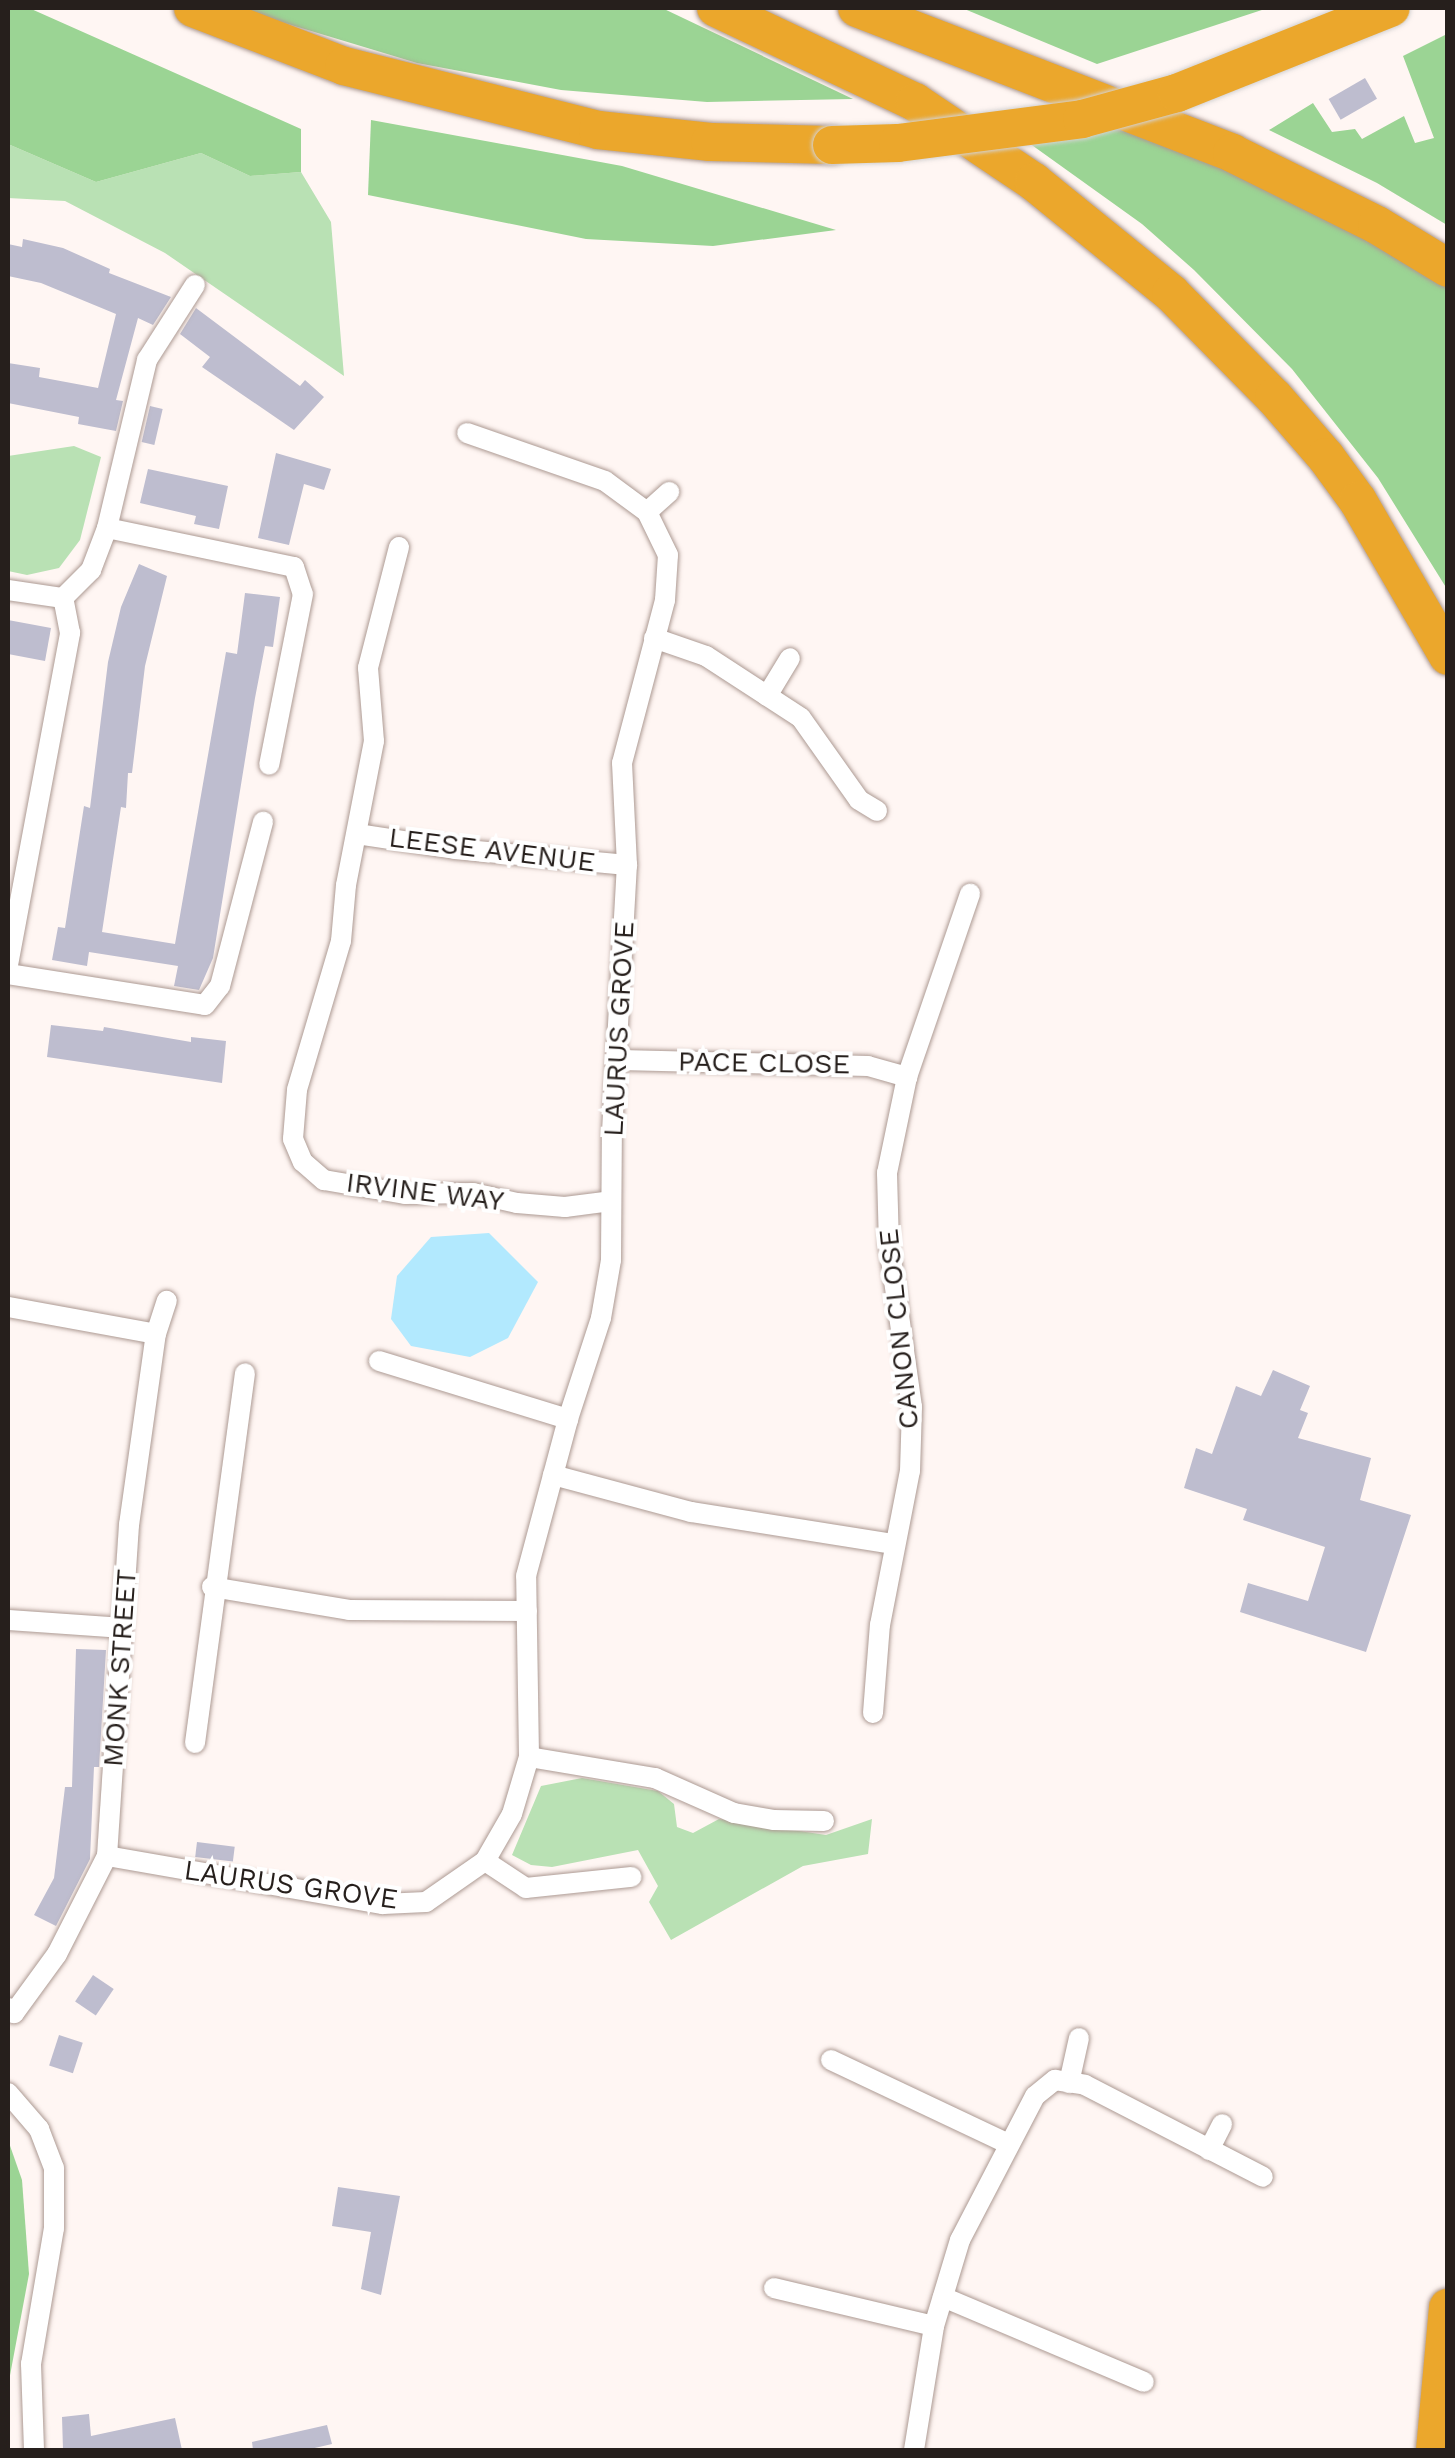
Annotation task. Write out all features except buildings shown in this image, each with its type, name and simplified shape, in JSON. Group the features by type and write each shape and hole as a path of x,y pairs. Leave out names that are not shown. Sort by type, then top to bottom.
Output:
{"highway":[{"path":"193,8 344,66 598,130 710,142 832,146 898,143 1082,119 1177,93 1390,8"},
{"path":"716,8 915,102 1034,182 1171,292 1274,397 1326,457 1358,501 1448,656"},
{"path":"857,8 1232,153 1377,225 1448,268"},
{"path":"1435,2450 1448,2308"}],"street":[{"path":"63,598 91,570 107,528 146,360 195,285"},
{"name":"LAURUS GROVE","path":"108,1856 383,1904 426,1902 485,1861 512,1814 529,1757 526,1576 568,1419 601,1318 611,1260 627,866 622,763 665,600 668,555 647,512 605,481 467,433"},
{"path":"647,512 669,492"},
{"path":"107,528 294,567 303,594 269,765"},
{"name":"LEESE AVENUE","path":"311,1048 341,941 346,884 374,741 368,668 399,546"},
{"path":"8,590 63,598"},
{"path":"8,965 70,633 63,598"},
{"path":"654,638 706,656 801,718 859,800 878,811"},
{"path":"767,696 790,658"},
{"path":"8,974 205,1005 220,986 263,822"},
{"name":"LEESE AVENUE","path":"357,834 455,849 627,866"},
{"path":"907,1077 970,894"},
{"name":"IRVINE WAY","path":"311,1048 298,1090 293,1138 303,1162 324,1180 405,1194 474,1193 565,1207 612,1201"},
{"name":"PACE CLOSE","path":"620,1060 868,1066 907,1077"},
{"name":"CANON CLOSE","path":"872,1713 893,1544 910,1471 912,1407 889,1245 887,1173 907,1077"},
{"name":"MONK STREET","path":"10,2014 57,1954 108,1856 130,1525 156,1334 167,1301"},
{"path":"8,1307 156,1334"},
{"path":"379,1361 568,1419"},
{"path":"195,1742 212,1588 244,1373"},
{"path":"552,1475 691,1512 893,1544"},
{"path":"212,1588 348,1610 527,1611"},
{"path":"8,1620 121,1628"},
{"path":"529,1757 656,1778 734,1812 824,1822"},
{"path":"485,1861 526,1888 631,1876"},
{"path":"1069,2082 1078,2038"},
{"path":"831,2060 1009,2144"},
{"path":"914,2450 934,2326 960,2240 1035,2096 1055,2080 1085,2085 1263,2177"},
{"path":"8,2094 40,2129 54,2168 54,2228 31,2364 34,2450"},
{"path":"1209,2150 1222,2124"},
{"path":"774,2288 934,2326"},
{"path":"942,2298 1144,2382"}],"green space":[{"path":"8,8 29,8 301,129 301,172 250,176 201,153 96,182 8,144"},
{"path":"235,8 662,8 853,99 707,102 561,90 417,63"},
{"path":"962,8 1268,8 1097,64"},
{"path":"1447,34 1447,225 1377,183 1269,130 1313,103 1332,132 1355,129 1362,139 1404,116 1415,143 1434,138 1403,56"},
{"path":"371,120 622,166 836,230 713,246 586,239 368,195"},
{"path":"1115,124 1180,148 1307,205 1447,287 1447,589 1378,478 1292,369 1194,270 1142,224 1029,143"},
{"path":"8,144 96,182 201,153 250,176 301,172 331,222 344,376 165,253 65,201 8,198"},
{"path":"74,446 101,457 80,540 59,568 27,575 8,571 8,456"},
{"path":"582,1778 658,1791 674,1804 677,1827 693,1833 719,1819 826,1835 872,1819 868,1854 803,1866 671,1940 649,1902 658,1886 638,1850 552,1867 531,1865 512,1855 541,1786"},
{"path":"8,2140 22,2180 29,2274 8,2386"}],"water":[{"path":"489,1233 538,1282 508,1338 470,1357 411,1346 391,1319 397,1276 431,1237"}]}
